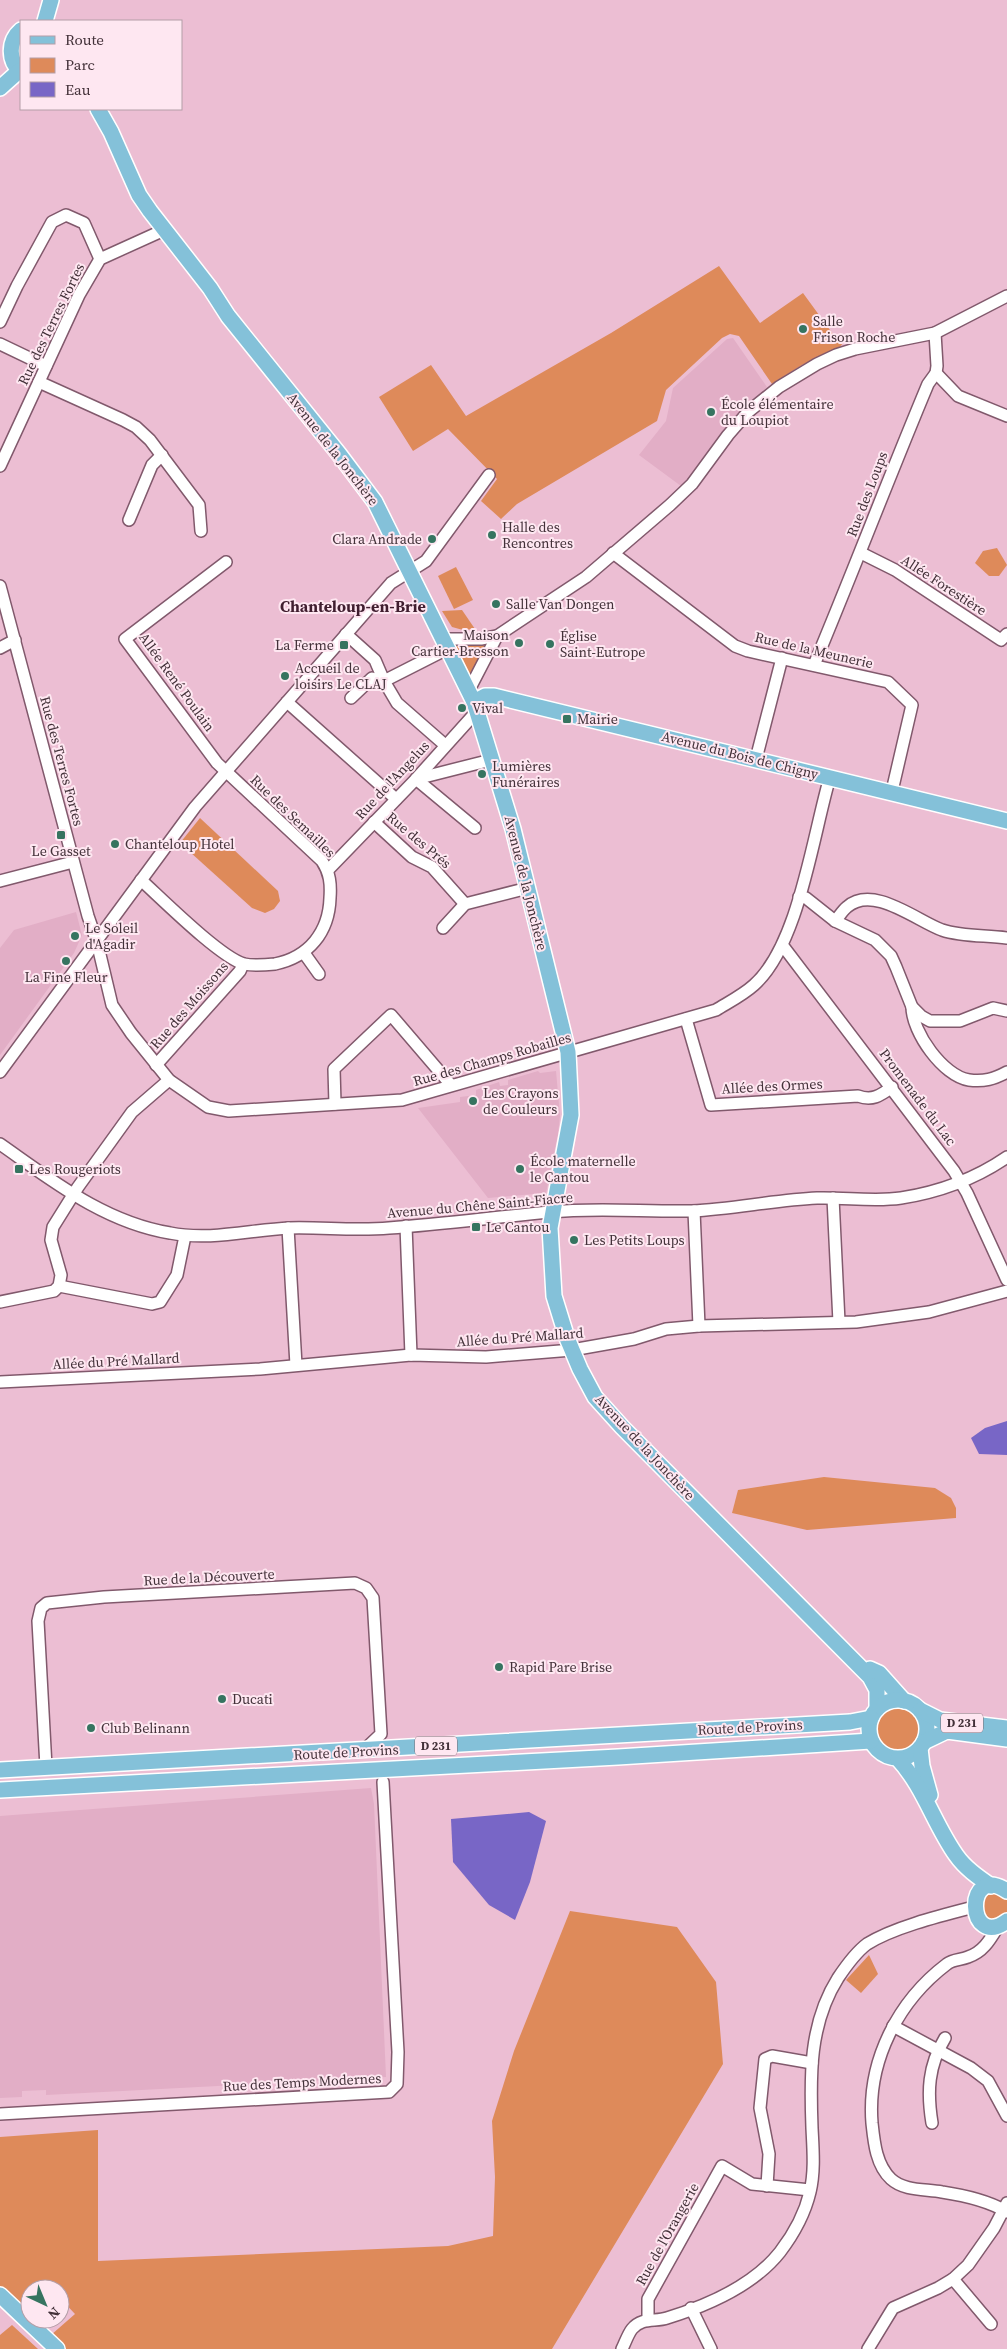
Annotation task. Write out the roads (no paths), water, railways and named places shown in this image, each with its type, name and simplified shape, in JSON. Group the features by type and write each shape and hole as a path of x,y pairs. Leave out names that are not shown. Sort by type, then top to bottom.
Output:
{"main road":[{"path":"45,20 51,0"},
{"path":"0,88 20,72 13,62 11,52 12,42 20,31"},
{"name":"Avenue de la Jonchère","path":"99,110 111,132 139,195 210,288 228,316 339,454 375,502 411,570 474,700 491,760 502,787 568,1052 571,1115 550,1228 554,1296 580,1369 595,1397 622,1427 876,1685 874,1713"},
{"name":"Avenue du Bois de Chigny","path":"474,700 485,696 494,696 892,791 1007,821"},
{"path":"851,1659 879,1673 904,1701 920,1710 927,1726 922,1745 922,1766 934,1819"},
{"path":"904,1701 894,1700 874,1713 869,1725 870,1740 881,1754 898,1759 914,1754 922,1745"},
{"name":"D 231","path":"920,1710 940,1720 1007,1728"},
{"name":"Route de Provins","path":"0,1770 850,1722 874,1713"},
{"name":"D 231","path":"922,1745 947,1731 1007,1739"},
{"name":"Route de Provins","path":"0,1790 400,1767 618,1757 870,1740"},
{"path":"898,1759 920,1789 934,1819 956,1856 969,1870 991,1886 1007,1891"},
{"path":"969,1870 978,1918 988,1925 1005,1923"},
{"path":"975,1901 991,1886"},
{"path":"0,2295 57,2349"}],"street":[{"path":"0,322 17,286 52,222 66,215 84,223 100,259"},
{"name":"Rue des Terres Fortes","path":"0,466 79,295 100,259 164,230"},
{"path":"351,698 372,678 384,681 447,643 497,636 586,576 692,484 728,435 748,412 779,387 817,364 846,352 935,333 1007,296"},
{"path":"935,333 936,374 958,396 1007,416"},
{"path":"0,344 46,366"},
{"name":"Rue des Loups","path":"814,665 861,553 890,474 928,384 936,374"},
{"path":"39,382 136,427 162,455 199,505 201,531"},
{"path":"129,520 152,465 162,455"},
{"path":"0,1072 189,816 226,771 391,583 426,561 488,476"},
{"name":"Rue de la Meunerie","path":"613,553 735,646 888,682 912,705 892,791"},
{"name":"Allée Forestière","path":"861,553 895,570 1005,641"},
{"name":"Allée René Poulain","path":"226,562 125,639 217,763 226,771"},
{"name":"Rue des Terres Fortes","path":"0,586 73,862 97,942"},
{"path":"346,634 375,660 384,681 397,703 445,745"},
{"name":"Rue de l'Angelus","path":"328,870 416,779 445,745 474,700 497,636"},
{"path":"0,648 15,640"},
{"path":"756,759 782,658"},
{"path":"287,702 396,799"},
{"path":"416,779 491,760"},
{"name":"Rue des Semailles","path":"141,880 220,950 243,964 268,965 289,960 304,953 322,932 330,913 331,886 328,870 316,855 226,771"},
{"name":"Rue des Champs Robailles","path":"97,942 112,1005 169,1080 208,1107 228,1111 402,1100 716,1010 755,985 783,946 799,896 830,777"},
{"path":"416,779 475,828"},
{"name":"Rue des Prés","path":"374,822 412,857 432,867 465,904"},
{"path":"0,881 73,862"},
{"path":"443,928 465,904 528,888"},
{"path":"799,896 806,898 834,921 875,940 896,966 912,1007 920,1016 930,1021 960,1021 993,1008 1007,1011"},
{"path":"834,921 848,905 867,900 897,905 920,921 944,930 969,935 1007,938"},
{"name":"Promenade du Lac","path":"783,946 892,1087 961,1182 1007,1280"},
{"path":"304,953 319,974"},
{"name":"Rue des Moissons","path":"156,1065 240,971 243,964"},
{"path":"912,1007 912,1017 924,1043 948,1069 968,1080 991,1080 1007,1072"},
{"path":"335,1104 334,1069 391,1015 451,1085"},
{"name":"Allée des Ormes","path":"686,1019 710,1105 858,1096 868,1099 878,1097 892,1087"},
{"path":"0,1302 54,1291 59,1286 61,1275 51,1240 53,1227 132,1112 169,1080"},
{"name":"Avenue du Chêne Saint-Fiacre","path":"0,1144 74,1195 114,1217 142,1227 205,1238 288,1228 388,1228 552,1211 694,1211 782,1200 833,1198 898,1199 938,1190 961,1182 1007,1157"},
{"path":"833,1198 839,1322"},
{"path":"694,1211 699,1326"},
{"path":"406,1226 411,1355"},
{"path":"288,1228 296,1365"},
{"path":"59,1286 152,1304 160,1302 177,1275 185,1236"},
{"name":"Allée du Pré Mallard","path":"0,1382 260,1369 411,1355 486,1357 572,1350 634,1338 666,1329 699,1326 839,1322 929,1312 1007,1291"},
{"name":"Rue de la Découverte","path":"46,1768 38,1620 41,1608 53,1601 355,1583 361,1585 370,1593 373,1604 380,1734"},
{"path":"363,1751 380,1734 398,1749"},
{"path":"363,1769 382,1782 400,1767"},
{"name":"Rue des Temps Modernes","path":"0,2114 389,2092 397,2084 398,2052 382,1782"},
{"path":"622,2349 632,2328 648,2319 665,2319 748,2281 779,2254 797,2226 810,2190 813,2156 812,2062 814,2034 828,1993 846,1966 866,1945 885,1935 975,1901"},
{"path":"982,1922 982,1950"},
{"path":"868,2349 894,2308 953,2279 968,2265 1006,2208 945,2192 902,2186 891,2179 883,2169 878,2158 871,2110 877,2068 893,2026 909,2002 949,1962 967,1958 982,1950 1005,1923"},
{"path":"893,2026 971,2068 988,2081 1007,2116"},
{"path":"932,2123 928,2098 930,2070 945,2038"},
{"path":"766,2186 769,2154 760,2108 765,2059 772,2056 812,2062"},
{"name":"Rue de l'Orangerie","path":"648,2319 648,2300 724,2161 752,2184 810,2190"},
{"path":"953,2279 991,2324"},
{"path":"691,2308 711,2349"}],"water":[{"path":"1007,1421 1007,1455 979,1454 971,1438 985,1428"},
{"path":"529,1812 546,1821 530,1882 515,1920 489,1905 453,1862 451,1819"}],"place":[{"name":"Salle Frison Roche","path":"803,329"},
{"name":"École élémentaire du Loupiot","path":"711,412"},
{"name":"Halle des Rencontres","path":"492,535"},
{"name":"Clara Andrade","path":"432,539"},
{"name":"Salle Van Dongen","path":"496,604"},
{"name":"Maison Cartier-Bresson","path":"519,643"},
{"name":"Église Saint-Eutrope","path":"550,644"},
{"name":"La Ferme","path":"344,645"},
{"name":"Accueil de loisirs Le CLAJ","path":"285,676"},
{"name":"Vival","path":"462,708"},
{"name":"Mairie","path":"567,719"},
{"name":"Lumières Funéraires","path":"482,774"},
{"name":"Le Gasset","path":"61,835"},
{"name":"Chanteloup Hotel","path":"115,844"},
{"name":"Le Soleil d'Agadir","path":"75,936"},
{"name":"La Fine Fleur","path":"66,961"},
{"name":"Les Crayons de Couleurs","path":"473,1101"},
{"name":"Les Rougeriots","path":"19,1169"},
{"name":"École maternelle le Cantou","path":"520,1169"},
{"name":"Le Cantou","path":"476,1227"},
{"name":"Les Petits Loups","path":"574,1240"},
{"name":"Rapid Pare Brise","path":"499,1667"},
{"name":"Ducati","path":"222,1699"},
{"name":"Club Belinann","path":"91,1728"}],"district":[{"name":"Chanteloup-en-Brie","path":"353,606"}]}
